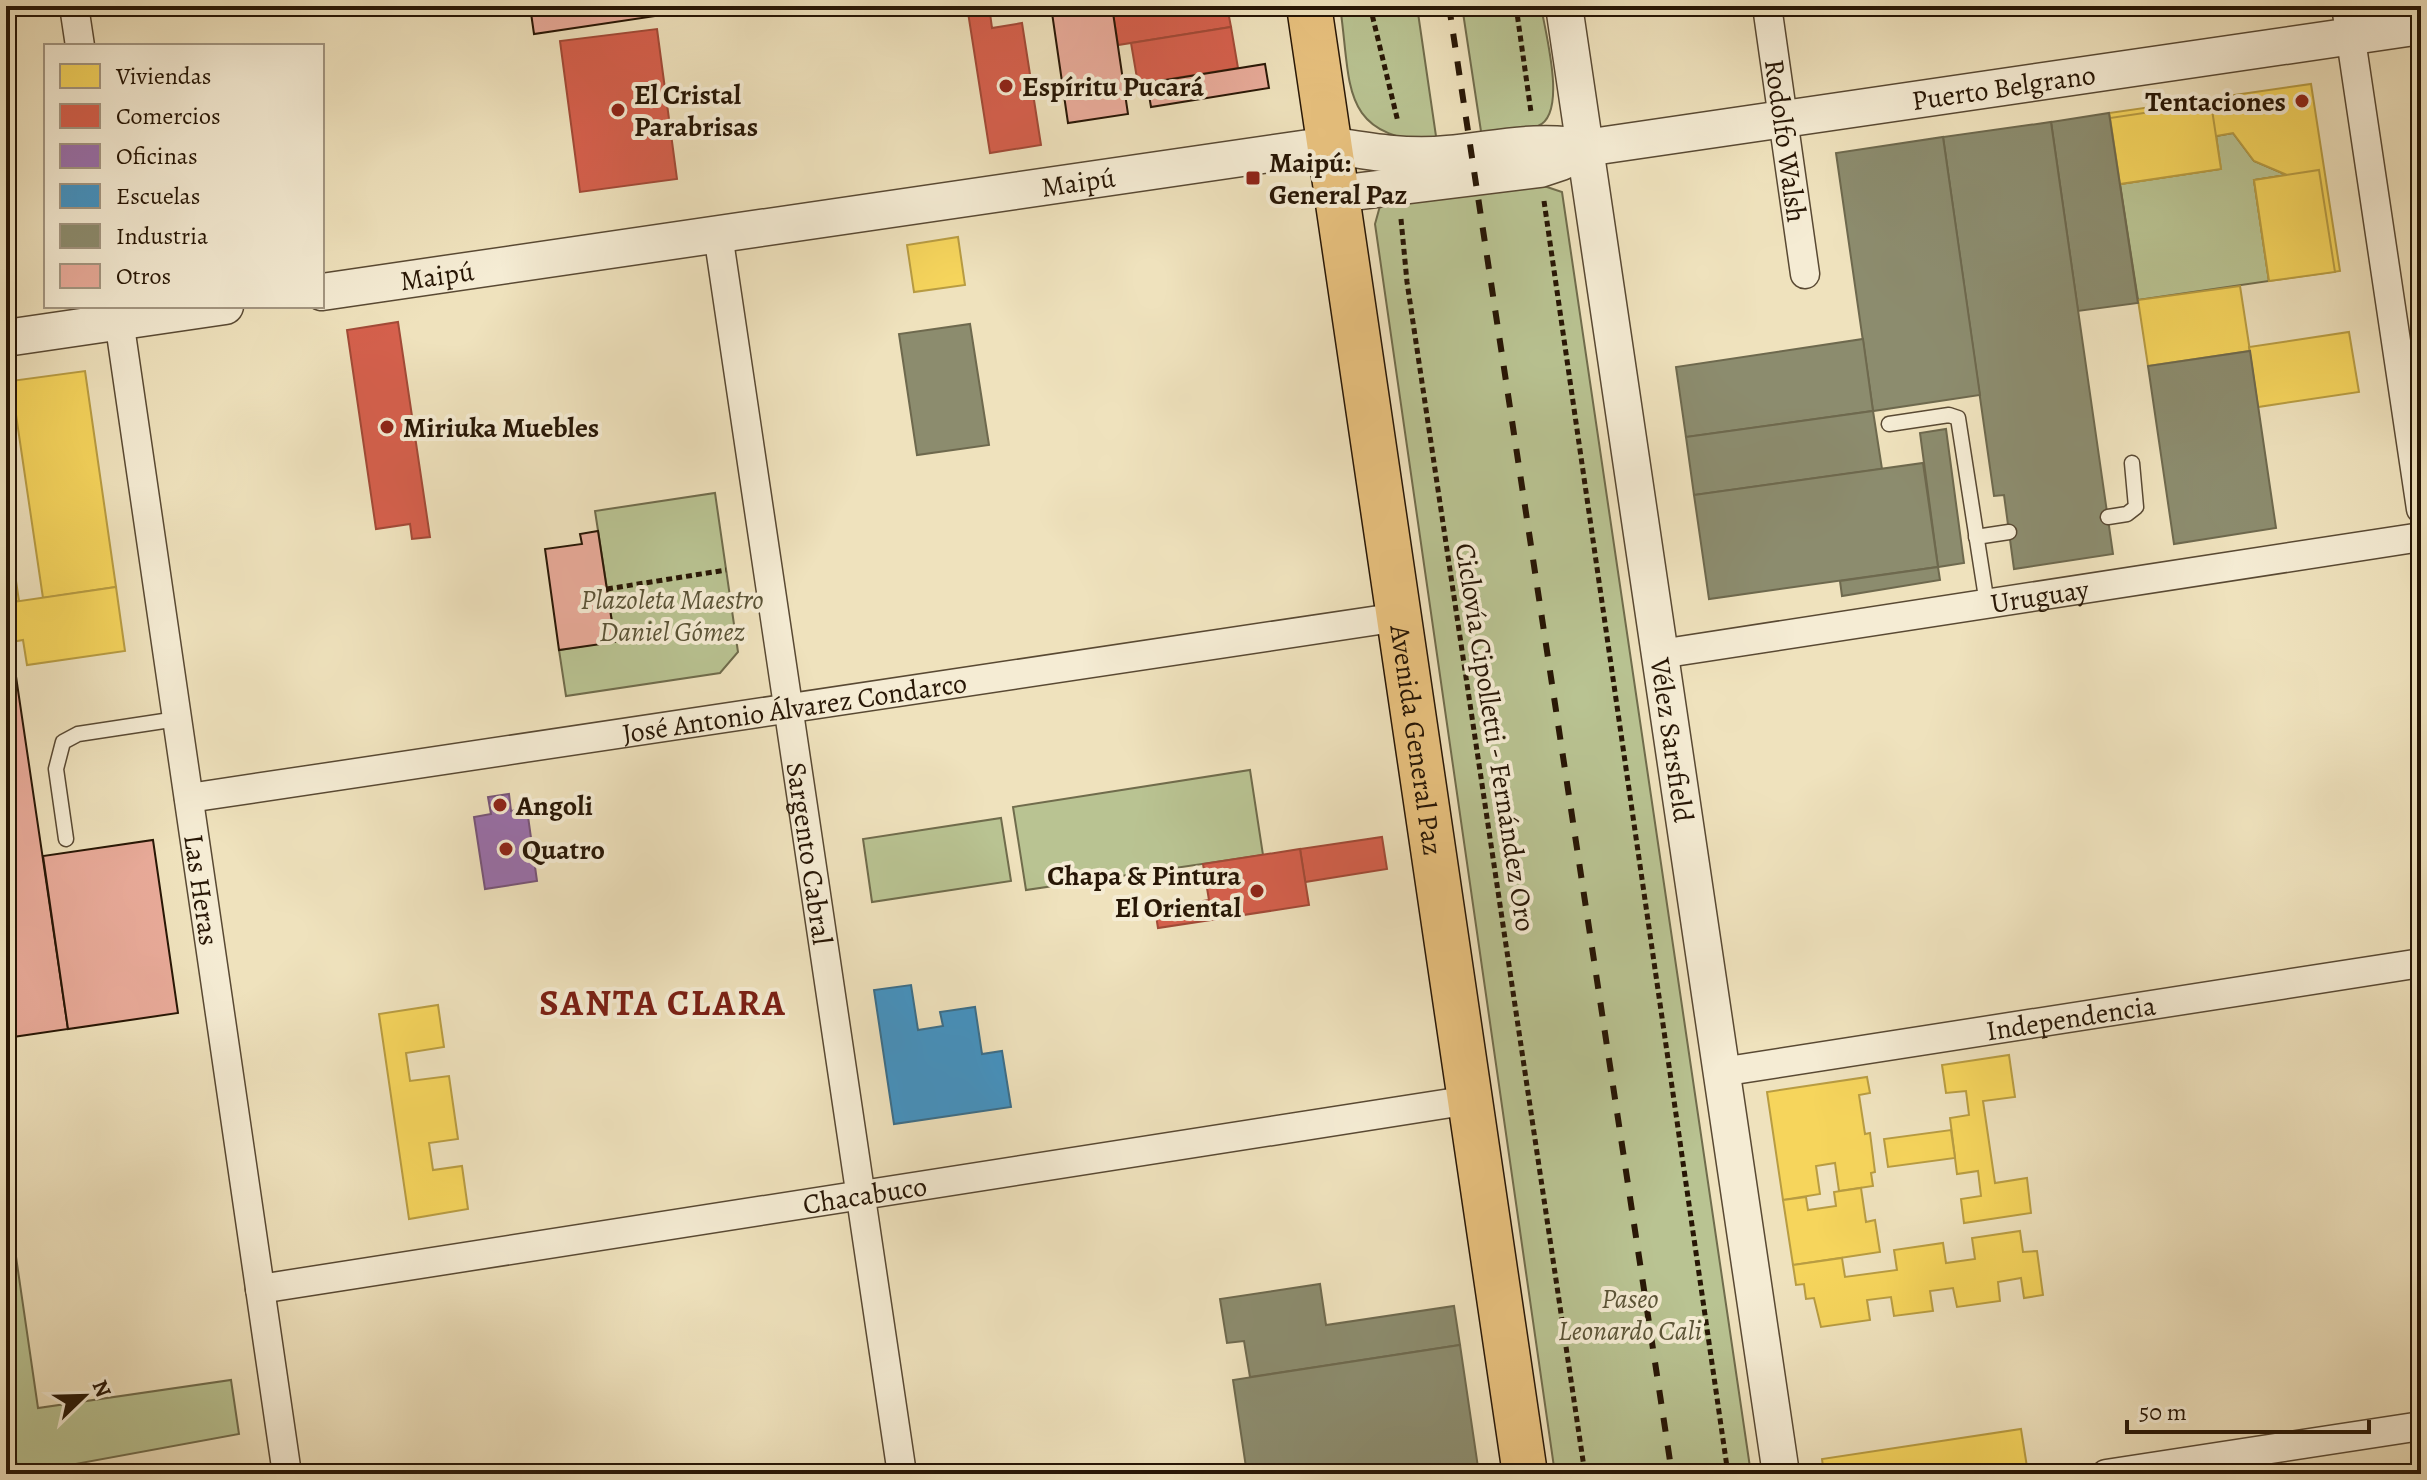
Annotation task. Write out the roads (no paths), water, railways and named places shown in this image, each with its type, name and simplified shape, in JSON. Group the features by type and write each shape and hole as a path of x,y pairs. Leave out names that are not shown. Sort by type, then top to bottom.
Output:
{"main road":[{"name":"Avenida General Paz","path":"1309,6 1525,1474"}],"street":[{"path":"74,6 80,44"},
{"name":"Vélez Sarsfield","path":"1564,6 1781,1474"},
{"name":"Rodolfo Walsh","path":"1767,6 1805,274"},
{"path":"2349,21 2421,509"},
{"name":"Puerto Belgrano","path":"1585,148 1784,119 2349,21 2421,26"},
{"name":"Maipú","path":"324,292 1330,145 1402,171"},
{"name":"Maipú","path":"1337,194 1450,154 1538,156 1585,148"},
{"name":"Sargento Cabral","path":"718,234 902,1474"},
{"path":"6,338 118,314 198,308"},
{"name":"Las Heras","path":"118,314 287,1474"},
{"name":"Uruguay","path":"1660,654 2421,537"},
{"name":"José Antonio Álvarez Condarco","path":"189,798 1399,617"},
{"name":"Independencia","path":"1721,1072 2421,963"},
{"name":"Chacabuco","path":"260,1289 1470,1100"},
{"path":"2106,1474 2421,1426"}],"lane":[{"path":"1889,424 1949,415 1958,418 1987,604"},
{"path":"2108,517 2127,514 2136,507 2132,463"},
{"path":"1976,537 2009,532"},
{"path":"66,839 56,769 63,742 78,734 177,719"}],"waterway":[{"path":"6,1418 14,1474"}],"railway":[{"path":"1449,6 1672,1474"}],"place":[{"name":"Espíritu Pucará","path":"1006,86"},
{"name":"Tentaciones","path":"2302,101"},
{"name":"El Cristal Parabrisas","path":"618,110"},
{"name":"Maipú: General Paz","path":"1253,178"},
{"name":"Miriuka Muebles","path":"387,427"},
{"name":"Angoli","path":"500,805"},
{"name":"Quatro","path":"506,849"},
{"name":"Chapa & Pintura El Oriental","path":"1257,891"}],"district":[{"name":"SANTA CLARA","path":"663,1002"}],"park label":[{"name":"Plazoleta Maestro Daniel Gómez","path":"672,615"},
{"name":"Paseo Leonardo Cali","path":"1630,1314"}]}
